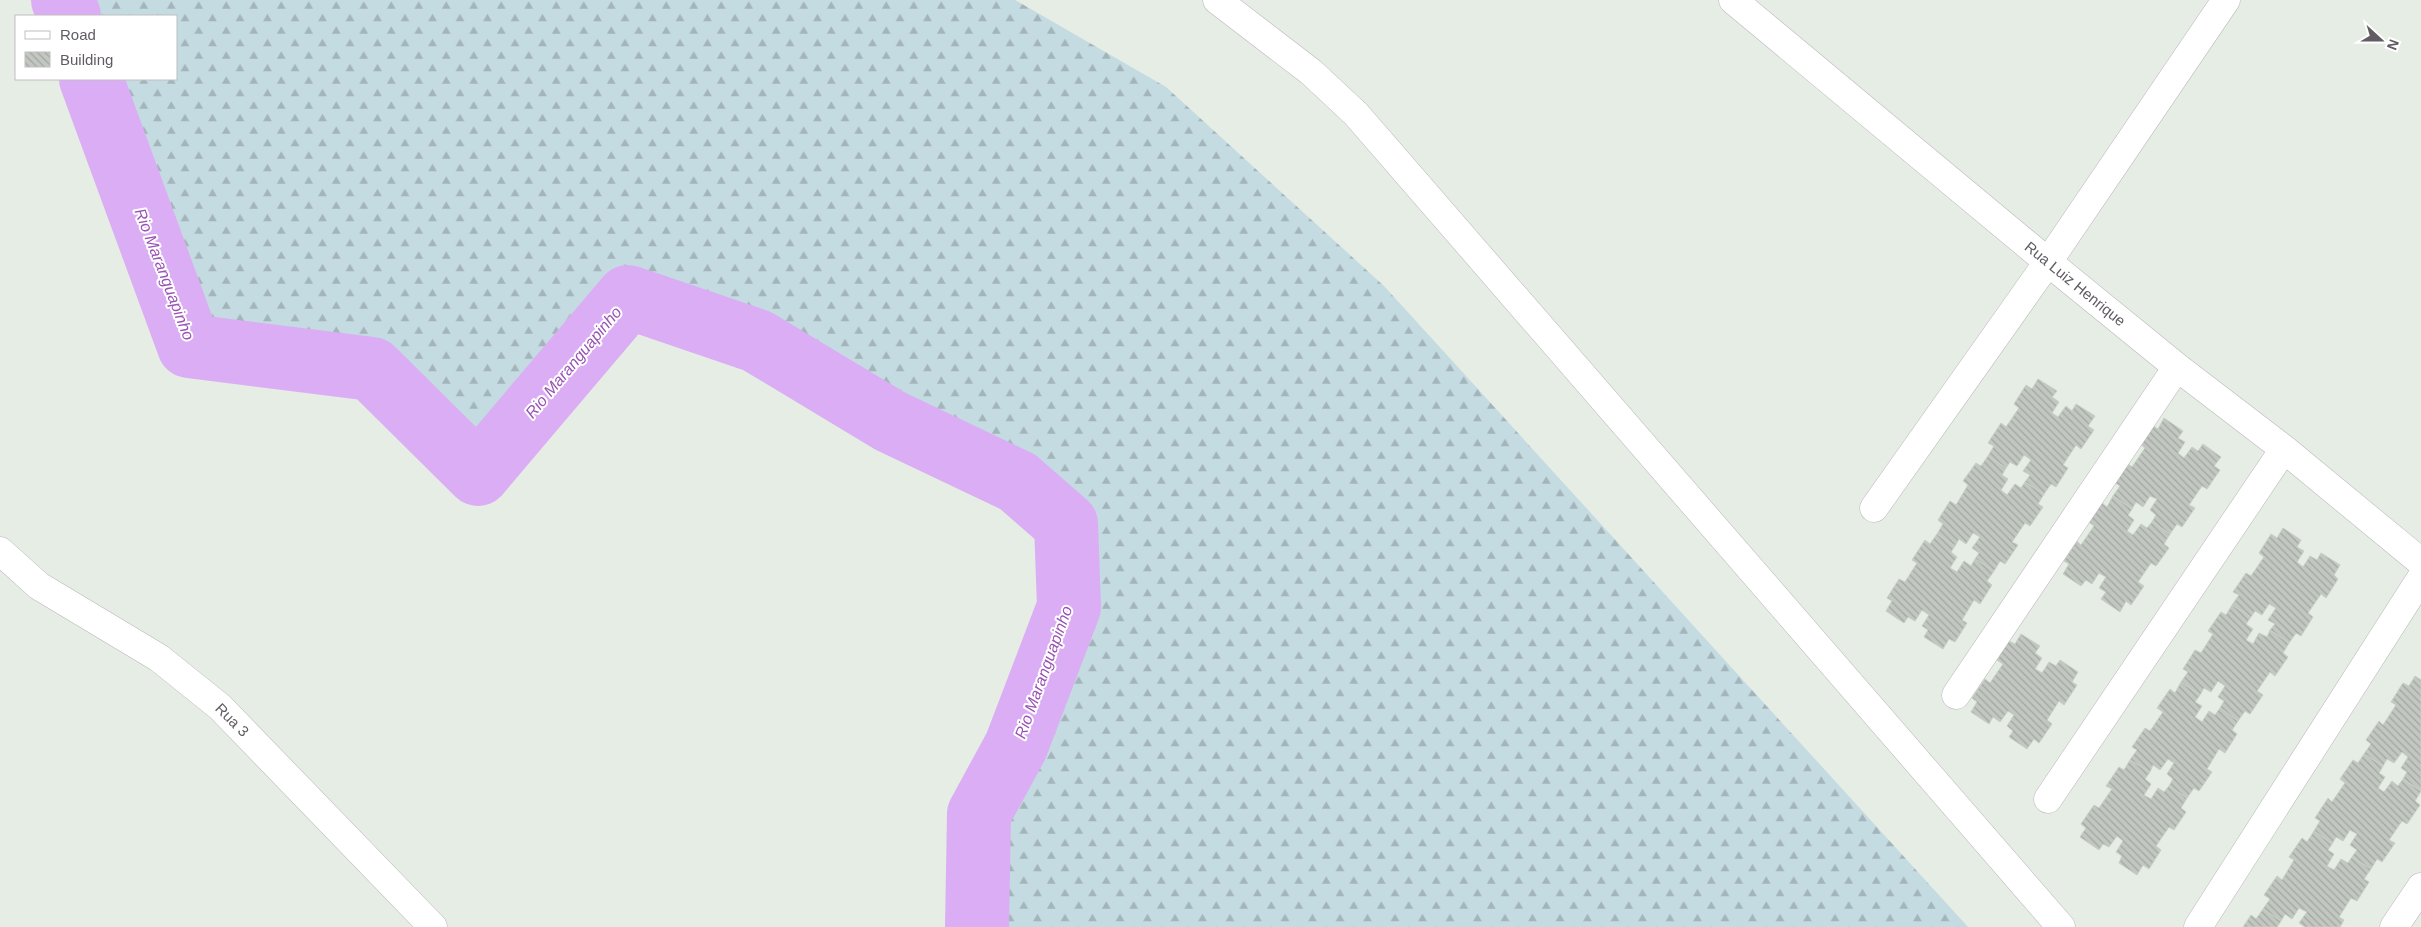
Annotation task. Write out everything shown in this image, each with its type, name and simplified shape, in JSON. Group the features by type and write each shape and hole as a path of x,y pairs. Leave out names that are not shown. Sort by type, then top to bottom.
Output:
{"street":[{"path":"1216,0 1311,72 1356,114 2061,927"},
{"name":"Rua Luiz Henrique","path":"1733,0 2048,262 2177,367 2284,449 2421,562"},
{"path":"1874,508 2048,262 2226,0"},
{"path":"1956,695 2177,367"},
{"path":"2048,799 2284,449"},
{"name":"Rua 3","path":"0,551 39,586 159,658 220,708 433,927"},
{"path":"2198,927 2421,578"},
{"path":"2394,927 2421,887"}],"green space":[{"path":"63,0 1015,0 1166,87 1384,286 1968,927 977,927 979,814 1016,746 1069,607 1066,524 1018,482 890,421 757,341 628,297 478,474 372,369 189,346 91,80 178,80 178,15 69,15"}],"building":[{"path":"2038,379 2057,391 2052,397 2059,402 2052,413 2058,417 2066,406 2072,411 2076,404 2095,416 2088,426 2094,430 2081,449 2076,445 2063,465 2068,468 2056,487 2051,484 2044,494 2025,482 2030,475 2023,471 2031,460 2024,455 2017,466 2010,462 2006,468 1988,456 1994,446 1988,443 2001,423 2006,427 2019,408 2014,404 2026,385 2032,389"},
{"path":"2164,418 2183,431 2178,438 2185,442 2178,453 2184,458 2192,447 2198,451 2203,444 2221,457 2214,466 2220,470 2207,489 2202,486 2189,505 2195,508 2182,527 2177,524 2170,534 2152,522 2156,515 2150,510 2157,499 2150,496 2143,507 2136,502 2132,509 2113,496 2120,486 2115,483 2128,464 2132,467 2145,448 2140,444 2152,425 2158,429"},
{"path":"1988,456 2006,468 2002,475 2008,479 2001,490 2007,495 2015,484 2021,488 2025,482 2044,494 2038,504 2043,507 2030,526 2025,523 2012,542 2018,545 2005,564 2000,561 1994,571 1975,559 1979,553 1972,548 1980,537 1973,533 1966,544 1959,539 1955,546 1937,534 1943,524 1938,520 1950,501 1956,505 1968,485 1963,481 1976,463 1981,466"},
{"path":"2113,496 2132,509 2128,515 2134,520 2127,531 2133,535 2141,524 2147,528 2152,522 2170,534 2164,544 2169,548 2156,566 2151,563 2138,582 2144,586 2131,605 2126,601 2120,612 2101,599 2106,592 2099,588 2106,577 2099,573 2092,584 2086,580 2081,586 2063,574 2069,564 2064,561 2077,541 2081,545 2094,526 2089,522 2102,503 2107,507"},
{"path":"2283,528 2301,540 2297,547 2304,551 2297,562 2303,567 2310,556 2317,560 2321,553 2340,565 2334,575 2338,579 2326,598 2321,594 2308,613 2313,617 2301,636 2296,633 2289,643 2270,630 2275,624 2268,620 2276,608 2269,604 2262,615 2255,611 2251,617 2232,605 2239,595 2233,592 2246,573 2251,576 2264,557 2259,553 2271,534 2277,538"},
{"path":"1937,534 1955,546 1951,552 1957,557 1950,568 1957,572 1964,561 1971,566 1975,559 1994,571 1987,581 1992,585 1980,604 1974,600 1962,620 1967,623 1955,642 1949,639 1943,649 1924,637 1928,630 1922,626 1929,615 1922,610 1915,621 1908,617 1904,623 1886,611 1892,601 1887,598 1899,579 1905,582 1917,563 1912,560 1925,540 1930,544"},
{"path":"2232,605 2251,617 2246,624 2253,629 2246,640 2253,644 2259,633 2267,637 2270,630 2289,643 2283,653 2288,657 2275,676 2270,672 2257,691 2263,695 2250,714 2245,711 2238,721 2220,708 2224,701 2218,697 2225,686 2218,681 2211,692 2204,688 2200,695 2181,682 2188,672 2183,669 2195,650 2201,653 2213,634 2208,631 2221,612 2226,615"},
{"path":"2021,634 2040,646 2035,653 2042,658 2035,669 2042,673 2049,662 2056,666 2060,660 2078,672 2072,682 2077,685 2064,705 2059,701 2047,720 2052,724 2039,743 2034,739 2027,749 2009,737 2013,731 2007,726 2014,715 2008,711 2000,722 1993,717 1989,724 1971,712 1977,702 1972,698 1985,679 1990,683 2003,664 1997,660 2009,641 2015,644"},
{"path":"2415,676 2421,680 2421,791 2403,779 2407,772 2401,768 2408,757 2402,752 2394,763 2387,759 2383,766 2364,754 2371,744 2366,740 2379,721 2383,725 2396,705 2391,702 2403,683 2409,686"},
{"path":"2181,682 2200,695 2195,702 2202,706 2195,717 2202,722 2209,711 2215,715 2220,708 2238,721 2232,730 2237,734 2225,753 2219,749 2207,769 2212,772 2199,791 2194,788 2187,798 2169,786 2173,779 2167,774 2174,763 2168,759 2160,770 2153,765 2150,772 2130,760 2137,750 2132,747 2145,728 2150,731 2163,712 2157,708 2170,689 2175,693"},
{"path":"2364,754 2383,766 2379,773 2385,777 2378,788 2384,792 2392,781 2398,786 2403,779 2421,791 2415,801 2420,805 2407,824 2402,821 2389,840 2395,843 2382,862 2377,859 2371,869 2352,857 2357,850 2350,845 2357,834 2350,830 2343,841 2336,837 2332,844 2314,831 2320,821 2315,818 2328,798 2332,802 2345,783 2340,779 2353,760 2358,763"},
{"path":"2130,760 2150,772 2145,779 2151,784 2144,795 2151,799 2158,788 2164,792 2169,786 2187,798 2181,808 2186,812 2174,830 2169,827 2156,846 2161,850 2149,869 2143,865 2137,875 2119,863 2122,856 2116,852 2123,841 2117,836 2109,847 2103,844 2099,850 2080,837 2086,828 2081,824 2094,805 2099,808 2112,789 2106,786 2119,767 2124,770"},
{"path":"2314,831 2332,844 2328,850 2334,854 2327,866 2334,870 2341,859 2348,863 2352,857 2371,869 2364,879 2369,882 2357,901 2351,898 2339,917 2344,920 2340,927 2305,927 2299,923 2307,912 2299,908 2292,919 2285,914 2281,921 2263,909 2270,899 2264,895 2277,876 2282,880 2294,860 2289,857 2302,838 2307,842"},
{"path":"2263,909 2281,921 2277,927 2243,927 2251,915 2256,919"}],"waterway":[{"name":"Rio Maranguapinho","path":"63,0 69,15"},
{"name":"Rio Maranguapinho","path":"91,80 189,346 372,369 478,474 628,297 757,341 890,421 1018,482 1066,524 1069,607 1016,746 979,814 977,927"}]}
